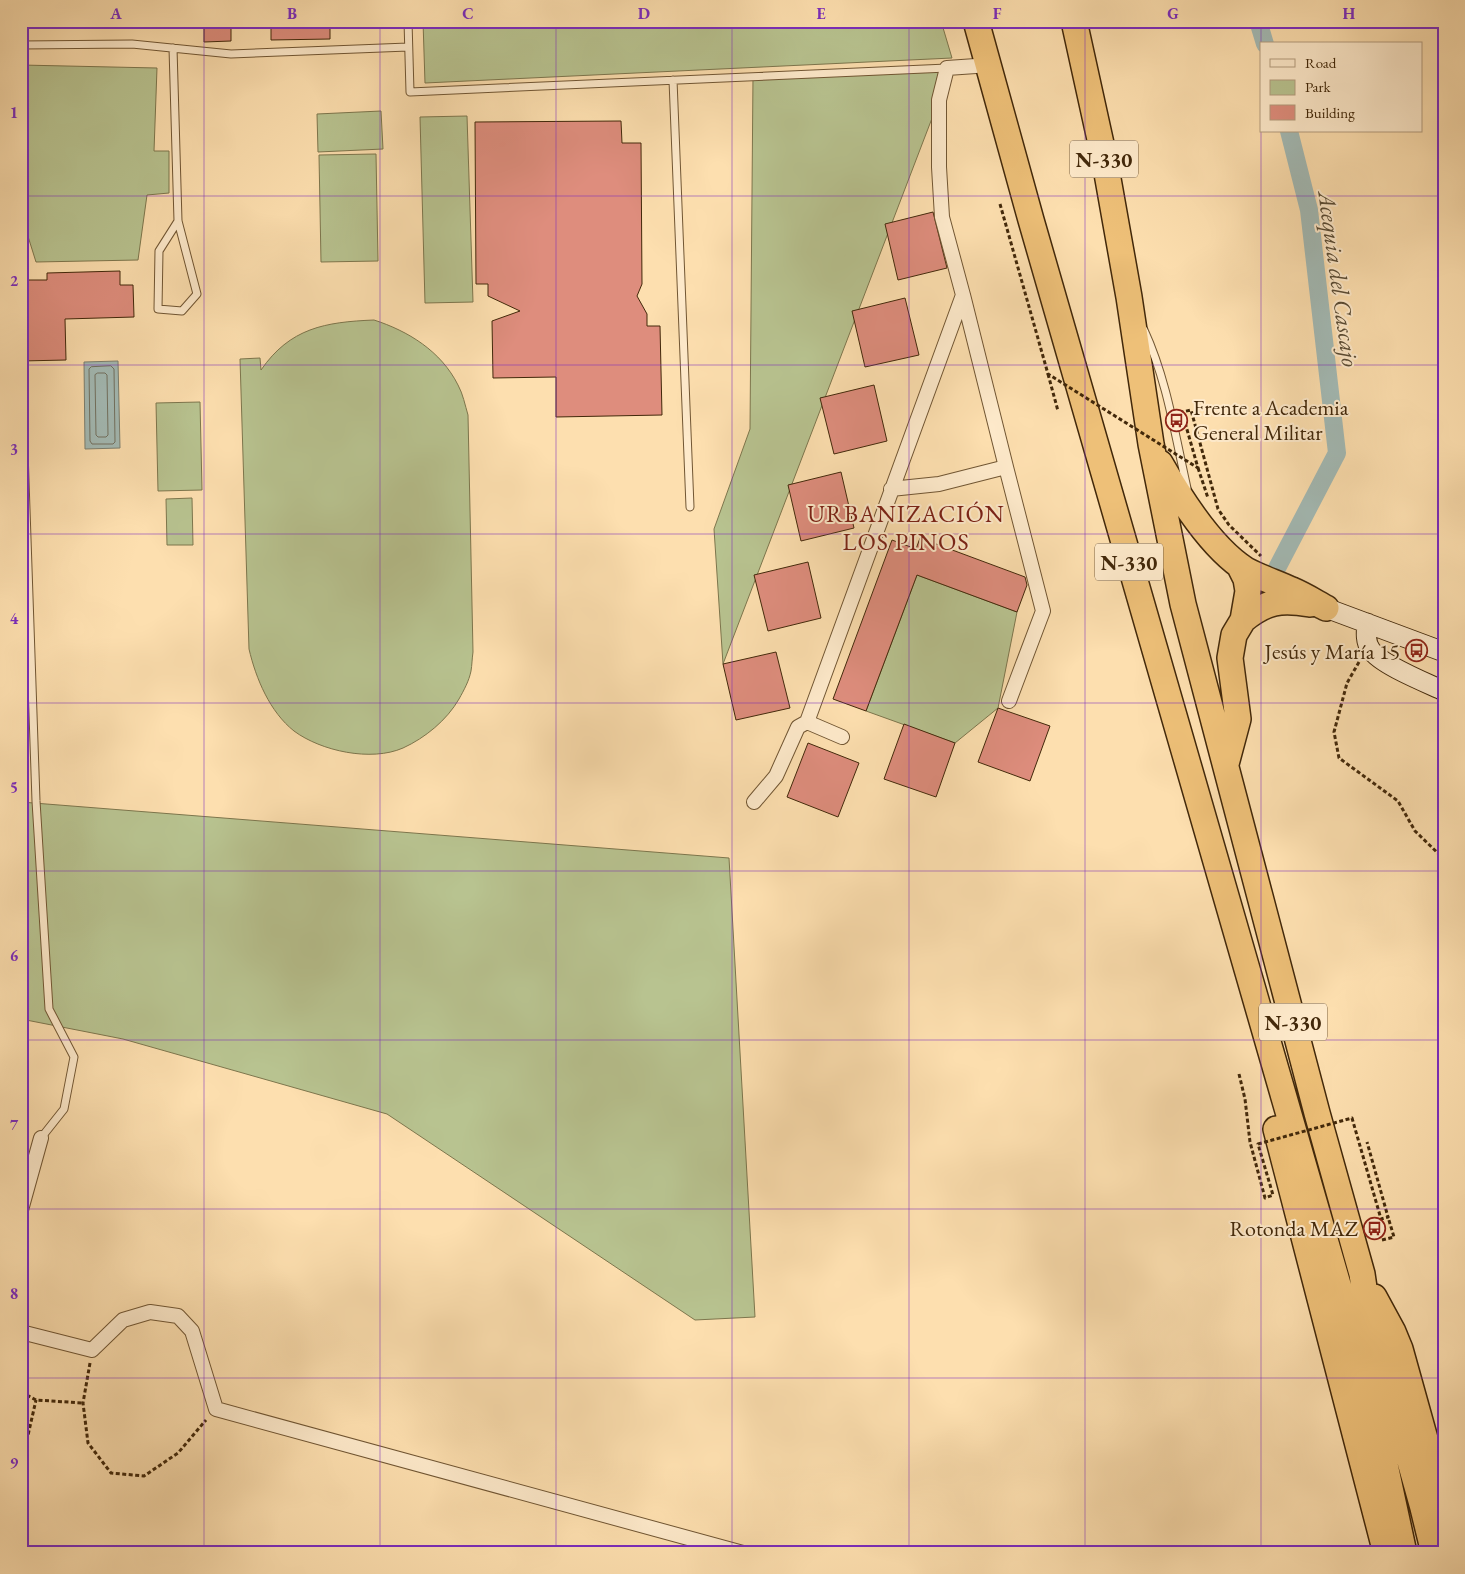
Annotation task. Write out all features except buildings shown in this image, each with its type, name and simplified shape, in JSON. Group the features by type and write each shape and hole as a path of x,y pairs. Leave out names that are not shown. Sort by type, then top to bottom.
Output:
{"highway":[{"path":"963,21 976,66 1031,220"},
{"name":"N-330","path":"976,21 1031,220 1371,1399 1404,1553"},
{"name":"N-330","path":"1074,21 1105,162 1130,297 1151,444 1182,604 1314,1103 1362,1274 1367,1308 1434,1553"},
{"path":"1151,444 1166,472 1200,506 1214,540 1250,560"},
{"path":"1250,560 1252,573 1294,591 1326,608"},
{"path":"1243,620 1248,591 1246,579 1250,560"},
{"path":"1226,767 1238,719 1230,658 1234,635 1243,620 1256,609 1280,602 1295,602 1326,608"},
{"path":"1228,904 1233,969 1386,1553"},
{"path":"1362,1274 1400,1349 1444,1507"}],"street":[{"path":"976,66 947,68 939,100 939,167 942,217 1043,611 1009,701"},
{"path":"754,802 776,776 798,727 807,722 963,295"},
{"path":"891,489 939,484 1006,466"},
{"path":"1326,608 1444,652"},
{"path":"1368,623 1366,634 1371,650 1387,663 1444,691"},
{"path":"807,722 842,737"},
{"path":"21,1210 41,1138"},
{"path":"21,1332 92,1350 122,1320 150,1312 178,1316 192,1332 216,1409 742,1553"}],"lane":[{"path":"408,21 410,92 947,68"},
{"path":"21,45 132,44 231,54 408,47"},
{"path":"173,48 178,221 197,294 182,311 158,308 158,252 178,221"},
{"path":"673,80 690,507"},
{"path":"1130,297 1159,368 1174,427 1200,506"},
{"path":"21,446 24,451 36,801 49,1009 74,1057 64,1109 41,1138"}],"path":[{"path":"1000,204 1058,411"},
{"path":"1048,374 1198,468"},
{"path":"1200,506 1198,468 1182,412 1191,410 1218,509 1250,560"},
{"path":"1371,650 1357,664 1347,683 1334,732 1339,758 1398,801 1415,831 1444,859"},
{"path":"1239,1074 1245,1099 1250,1142 1265,1198 1273,1195 1258,1144 1352,1118 1381,1219 1388,1217"},
{"path":"1367,1142 1394,1237 1382,1240"},
{"path":"92,1350 83,1403 88,1443 111,1473 144,1476 178,1453 216,1409"},
{"path":"21,1392 36,1400 83,1403"},
{"path":"21,1466 36,1400"}],"green space":[{"path":"423,21 941,21 952,58 425,83"},
{"path":"21,65 157,68 154,151 169,151 169,193 147,195 138,260 36,262 21,214"},
{"path":"947,68 939,100 723,664 714,529 750,429 753,76"},
{"path":"381,111 383,149 318,152 317,114"},
{"path":"467,116 473,302 425,303 420,117"},
{"path":"376,154 378,261 321,262 319,155"},
{"path":"374,320 411,336 433,352 451,373 460,388 464,400 468,415 473,652 469,678 459,699 435,728 403,748 390,752 362,754 332,749 305,738 294,731 271,705 260,683 252,660 249,649 240,359 260,358 261,370 284,345 310,330 340,323"},
{"path":"200,402 202,490 158,491 156,403"},
{"path":"192,498 193,545 167,545 166,499"},
{"path":"917,575 1017,612 998,708 955,743 866,711"},
{"path":"21,802 729,858 755,1317 695,1320 387,1114 123,1039 21,1019"}],"water":[{"path":"118,361 120,448 85,449 84,362"}],"waterway":[{"name":"Acequia del Cascajo","path":"1258,21 1264,42"},
{"name":"Acequia del Cascajo","path":"1276,570 1337,453 1309,210 1289,132"}],"place":[{"name":"Frente a Academia General Militar","path":"1177,420"},
{"name":"Jesús y María 15","path":"1416,651"},
{"name":"Rotonda MAZ","path":"1374,1228"}],"district":[{"name":"URBANIZACIÓN LOS PINOS","path":"906,527"}]}
